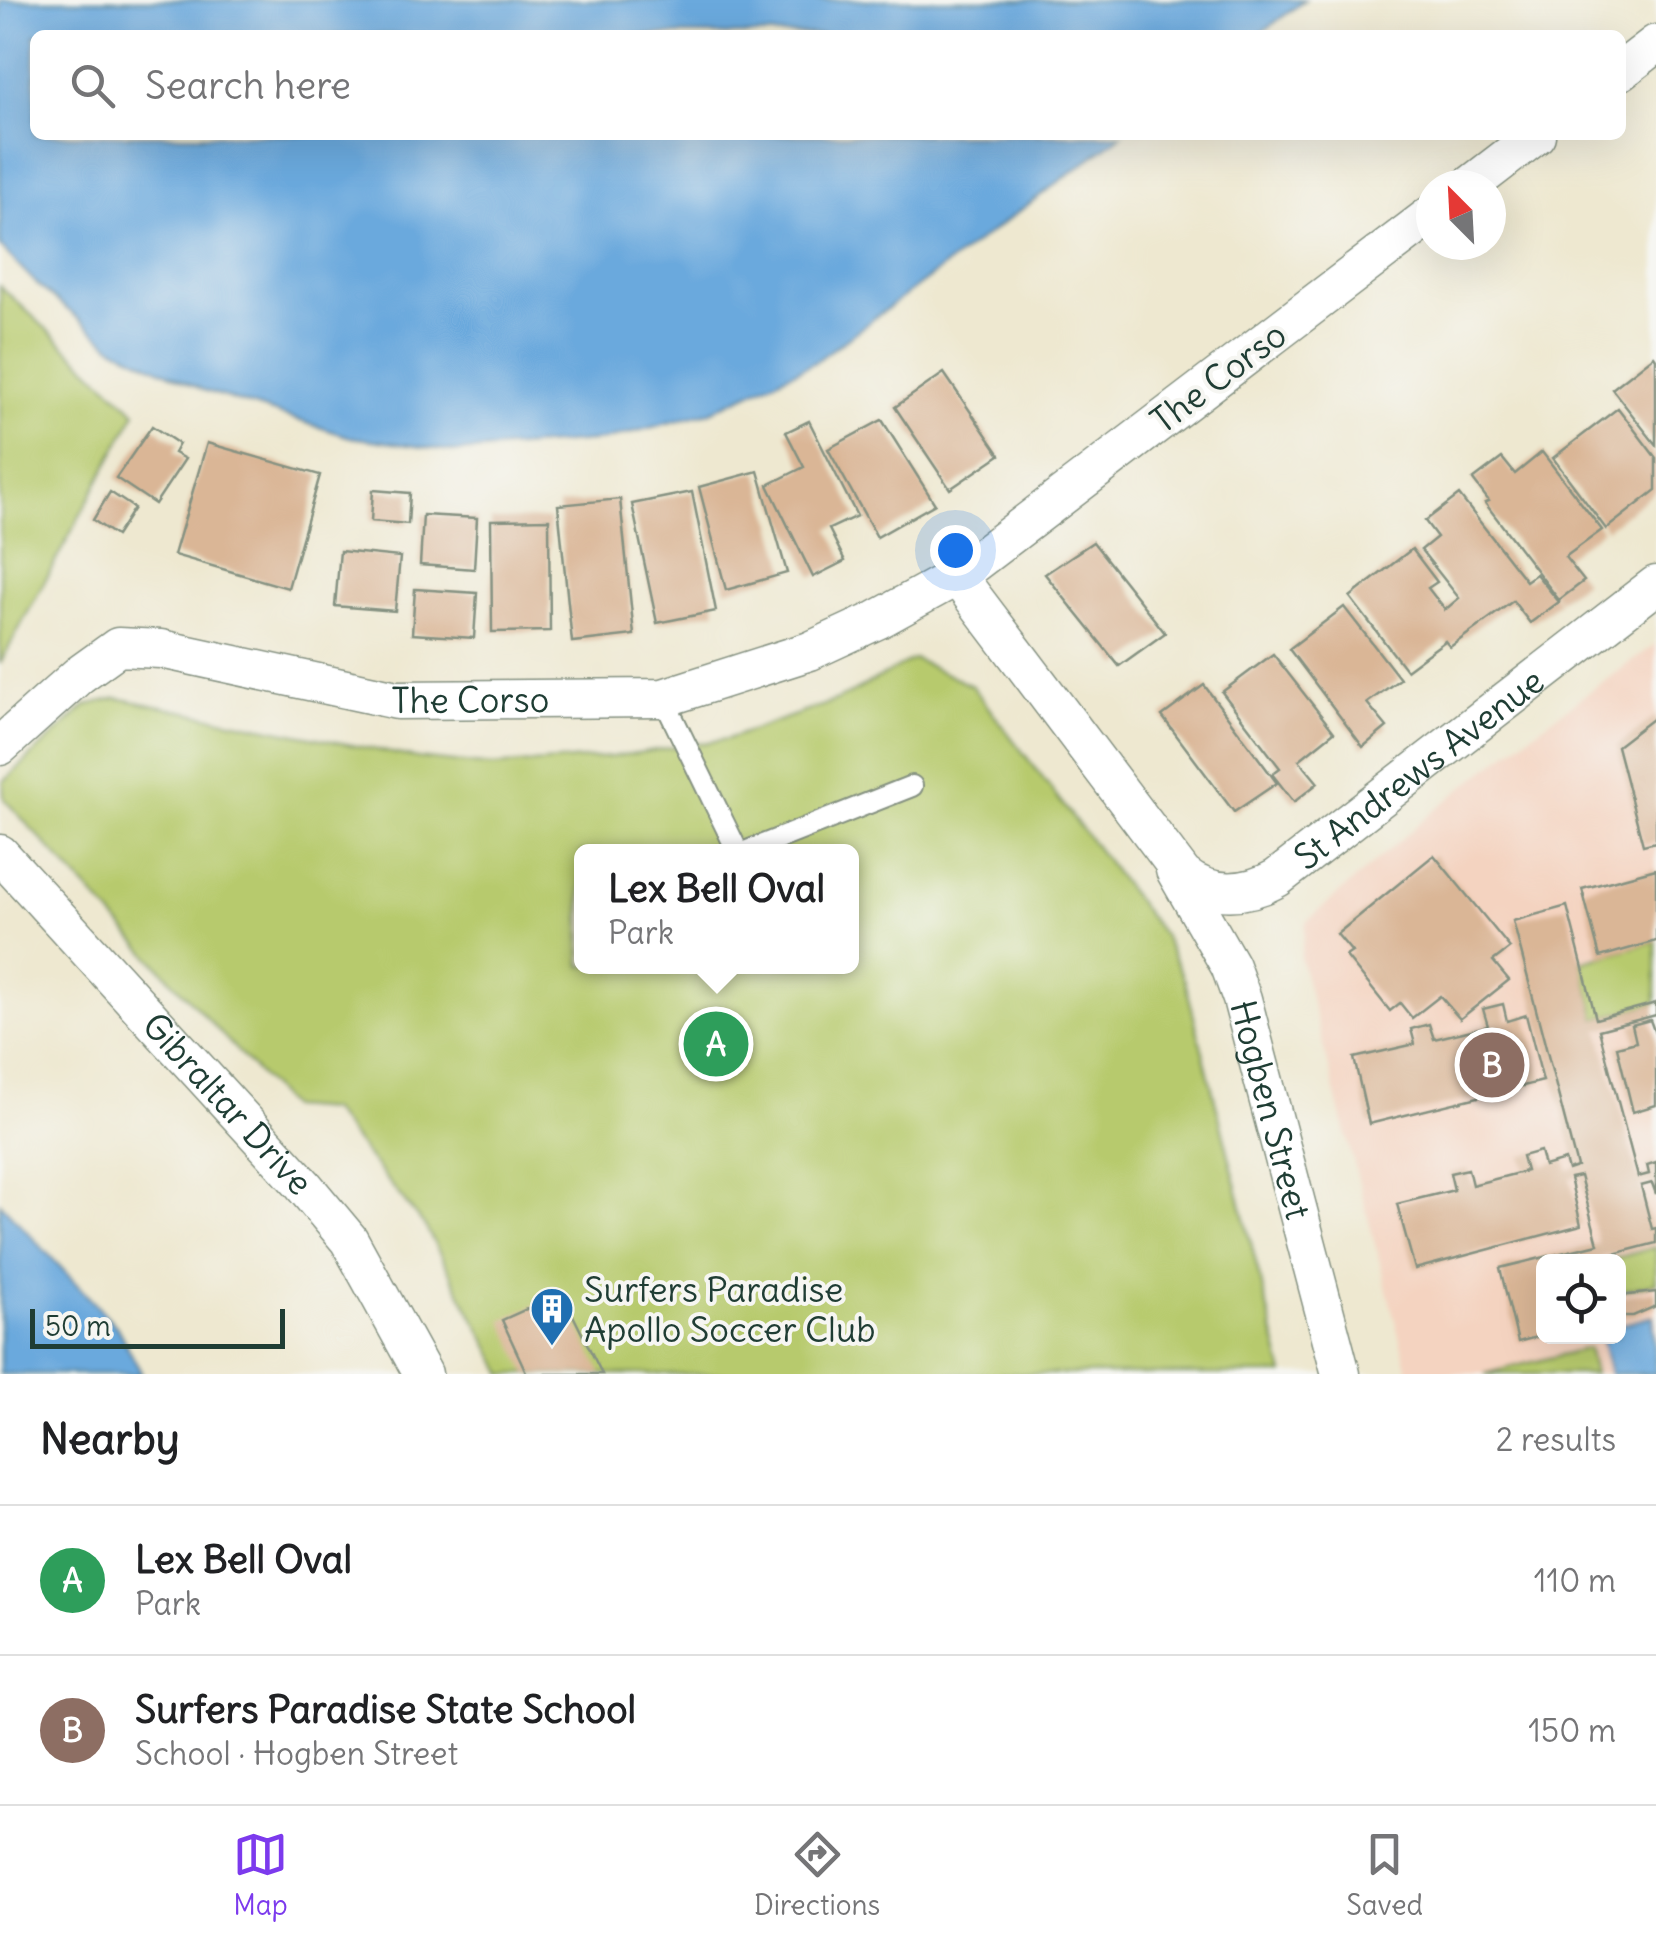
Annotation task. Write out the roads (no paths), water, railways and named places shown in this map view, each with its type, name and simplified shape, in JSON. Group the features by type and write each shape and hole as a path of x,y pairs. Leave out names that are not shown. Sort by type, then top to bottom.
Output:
{"street":[{"path":"1626,67 1656,44"},
{"path":"1490,170 1530,140"},
{"name":"The Corso","path":"0,746 78,675 118,647 161,649 398,700 663,698 810,651 957,576 1416,226"},
{"path":"957,576 1169,859"},
{"name":"St Andrews Avenue","path":"1169,859 1182,876 1202,888 1239,892 1267,884 1656,585"},
{"name":"Gibraltar Drive","path":"0,854 338,1226 423,1374"},
{"name":"Hogben Street","path":"1169,859 1230,966 1242,1000 1340,1374"}],"lane":[{"path":"663,698 737,844"},
{"path":"762,844 912,786"}],"water":[{"path":"0,0 1305,0 1265,30 30,30 30,140 1115,140 815,362 709,412 604,440 458,452 350,437 203,390 113,347 39,286 0,246"},
{"path":"0,1203 116,1326 142,1374 0,1374"},
{"path":"1653,1316 1656,1374 1610,1374 1603,1344 1626,1344 1626,1323"}],"place":[{"name":"Lex Bell Oval","path":"716,1044"},
{"name":"Surfers Paradise State School","path":"1492,1065"},
{"name":"Surfers Paradise Apollo Soccer Club","path":"552,1347"}]}
